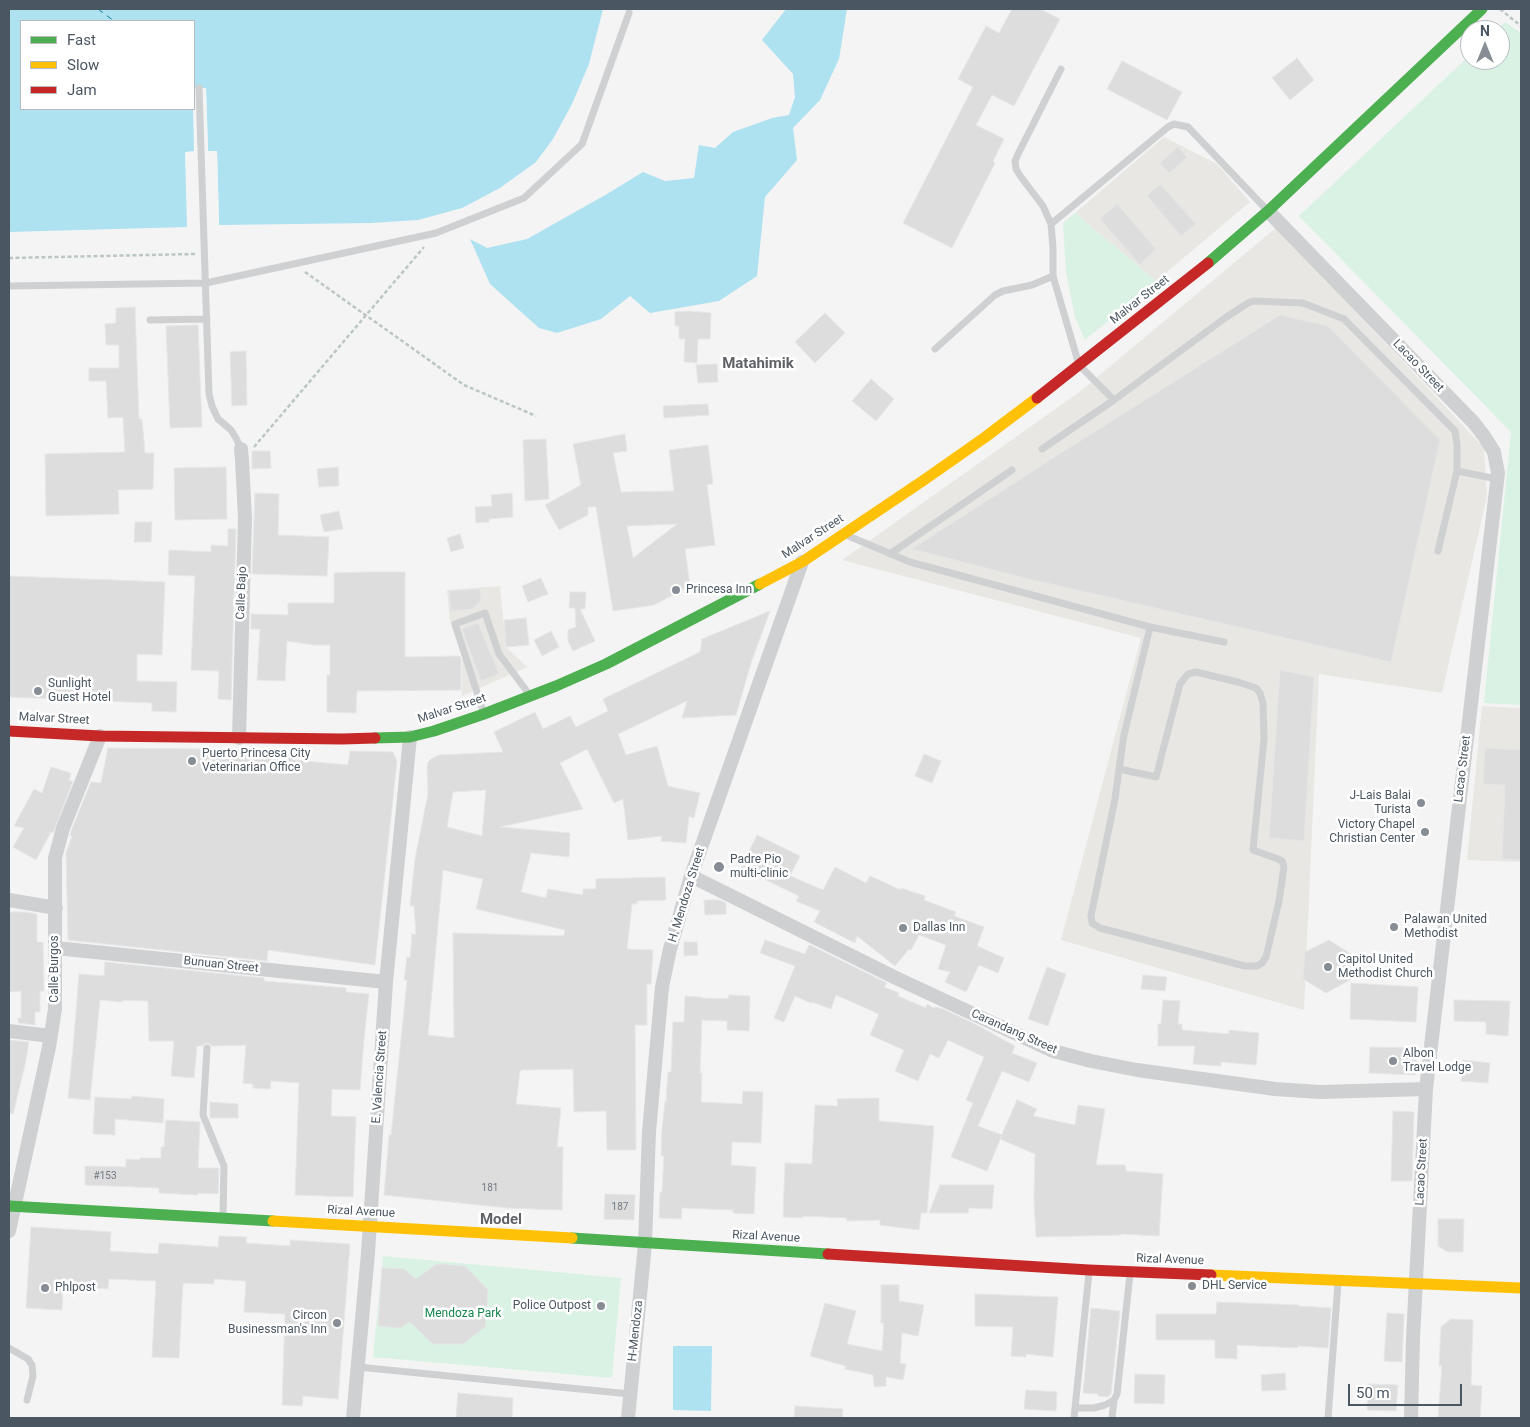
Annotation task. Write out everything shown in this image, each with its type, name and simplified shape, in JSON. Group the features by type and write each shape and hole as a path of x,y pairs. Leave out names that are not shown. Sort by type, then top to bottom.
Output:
{"main road":[{"name":"Malvar Street","path":"9,731 100,736 342,739 410,737 484,714 606,664 802,562 984,438 1189,279 1268,211 1482,9"},
{"name":"Rizal Avenue","path":"12,1207 370,1226 1089,1270 1521,1288"}],"street":[{"name":"Lacao Street","path":"1268,211 1474,423 1494,452 1498,473 1426,1089 1413,1338 1411,1418"},
{"name":"Calle Bajo","path":"239,738 245,518 241,454"},
{"name":"H. Mendoza Street","path":"645,1244 649,1132 662,987 672,940 691,876 802,562"},
{"name":"Calle Burgos","path":"9,1231 12,1207 55,1009 55,858 57,847 100,736"},
{"name":"E. Valencia Street","path":"352,1418 370,1226 386,982 410,737"},
{"name":"Carandang Street","path":"691,876 896,978 1053,1051 1091,1062 1137,1070 1275,1089 1320,1092 1426,1089"},
{"path":"9,900 56,908"},
{"name":"Bunuan Street","path":"56,948 386,982"},
{"path":"9,1031 50,1036"},
{"name":"H-Mendoza","path":"628,1418 645,1244"}],"lane":[{"path":"9,286 206,283 436,233 524,198 582,144 629,13"},
{"path":"1061,68 1016,161 1016,169 1043,206 1051,224 1053,276 1079,365 1114,400"},
{"path":"199,88 209,394 218,419 231,430 236,438 241,454"},
{"path":"1051,224 1174,124 1188,127 1268,211"},
{"path":"935,349 1003,291 1032,285 1053,276"},
{"path":"1042,449 1114,400 1248,303 1254,301 1303,303 1344,319 1455,431 1457,471 1438,551"},
{"path":"150,320 207,319"},
{"path":"890,554 1012,470"},
{"path":"1457,471 1497,479"},
{"path":"844,534 910,562 1150,627 1224,642"},
{"path":"484,714 455,624 485,613 499,654 530,696"},
{"path":"1119,769 1156,777 1180,684 1188,674 1196,672 1238,682 1256,688 1260,693 1263,703 1264,739 1253,850 1282,861 1284,867 1279,901 1266,957 1262,963 1257,966 1245,966 1100,928 1092,923 1091,915 1115,799 1119,769 1124,735 1150,627"},
{"path":"207,1048 203,1115 224,1166 222,1218"},
{"path":"1074,1418 1089,1270"},
{"path":"1112,1418 1118,1384 1130,1272"},
{"path":"1328,1418 1338,1280"},
{"path":"9,1348 28,1359 32,1365 33,1376 28,1400"},
{"path":"358,1367 630,1394"},
{"path":"1075,1408 1105,1406 1114,1400"}],"path":[{"path":"1500,9 1521,26"},
{"path":"241,454 436,233"},
{"path":"9,258 204,254"},
{"path":"294,264 464,385 536,416"}],"shaded area":[{"path":"1164,137 1217,164 1250,202 1156,281 1075,213"},
{"path":"1277,227 1484,448 1487,496 1442,693 1319,674 1304,1010 1061,940 1141,638 842,560 1078,393"},
{"path":"500,586 506,647 527,667 462,696 462,656 450,621 447,590"},
{"path":"1482,706 1521,708 1521,862 1467,860"}],"green space":[{"path":"1510,25 1521,33 1521,705 1484,703 1511,432 1299,216 1460,64 1460,70 1510,70"},
{"path":"1075,213 1156,281 1085,340 1075,317 1066,272 1063,223"},
{"name":"Mendoza Park","path":"383,1256 621,1278 612,1378 373,1357"}],"water":[{"path":"9,9 603,9 589,64 572,104 553,139 536,162 500,188 462,208 418,220 371,223 219,225 217,151 208,151 206,88 195,88 195,20 20,20 20,110 193,110 194,151 185,152 187,227 9,232"},
{"path":"786,9 847,9 839,59 820,100 793,128 797,160 765,197 757,276 719,301 650,313 630,296 601,319 557,333 539,328 490,284 470,239 487,248 527,239 643,172 665,181 694,178 699,145 715,148 733,132 772,118 789,115 795,97 793,74 762,40"},
{"path":"673,1346 712,1346 711,1411 673,1410"}],"pier":[{"path":"195,88 206,88 208,151 217,151 219,225 216,225 214,153 207,153 205,151 203,90 195,90"},
{"path":"195,108 197,151 194,154 194,110"}],"building":[{"path":"1012,9 1040,9 1060,19 1014,106 992,95 976,125 1004,139 993,161 995,163 952,248 903,223 973,87 958,79 986,26 999,33"},
{"path":"1297,58 1314,80 1290,100 1272,78"},
{"path":"1122,61 1182,92 1167,120 1107,89"},
{"path":"1178,147 1187,157 1169,173 1160,163"},
{"path":"1160,184 1196,224 1181,236 1147,196"},
{"path":"1117,204 1156,249 1140,265 1100,219"},
{"path":"135,307 139,419 142,419 145,453 154,453 153,489 118,490 119,514 46,516 45,454 125,452 123,417 108,418 106,381 89,381 89,368 119,368 119,345 106,345 105,324 116,323 116,308"},
{"path":"675,312 711,313 710,339 698,339 697,363 684,362 685,339 679,339 679,326 675,326"},
{"path":"825,313 845,333 815,363 795,342"},
{"path":"1280,315 1328,326 1440,440 1391,662 1029,579 912,549 1050,460"},
{"path":"198,325 202,427 170,428 166,326"},
{"path":"246,351 247,405 232,406 230,352"},
{"path":"717,364 718,382 698,383 696,365"},
{"path":"871,379 894,399 876,421 852,401"},
{"path":"708,404 709,415 664,418 663,406"},
{"path":"625,434 627,451 613,453 621,492 674,491 669,450 708,445 713,484 707,485 715,545 685,549 690,586 654,605 613,611 596,507 588,507 588,515 559,530 545,505 581,485 573,444","holes":["677,524 633,558 627,526"]},
{"path":"546,439 549,499 525,501 523,440"},
{"path":"252,451 270,451 271,468 252,469"},
{"path":"226,467 227,519 175,520 174,468"},
{"path":"338,467 339,486 319,487 317,469"},
{"path":"255,493 279,494 278,535 329,537 327,576 252,574"},
{"path":"512,493 513,517 489,519 489,522 476,523 475,507 492,506 491,495"},
{"path":"339,511 343,529 324,532 320,515"},
{"path":"135,522 152,522 151,542 134,542"},
{"path":"228,529 236,529 231,700 218,699 219,671 191,670 195,576 168,575 169,550 211,552 211,545 228,546"},
{"path":"460,534 464,548 451,552 447,538"},
{"path":"405,572 405,657 460,656 461,690 357,691 356,713 327,712 327,675 330,675 330,645 313,645 287,641 285,681 257,680 260,629 251,629 251,614 288,615 288,603 334,603 334,573"},
{"path":"9,576 165,582 162,655 137,654 137,681 177,682 176,712 152,711 152,703 9,697"},
{"path":"541,578 548,594 528,602 522,586"},
{"path":"480,589 481,600 472,609 451,611 449,591"},
{"path":"570,592 586,592 585,609 580,609 595,641 573,651 568,641 568,630 576,627 575,608 569,608"},
{"path":"770,611 751,663 736,715 682,718 687,701 618,734 626,755 657,746 668,786 700,793 694,818 689,816 686,843 661,841 662,836 628,840 623,799 614,803 587,749 560,763 583,809 500,827 570,833 569,857 531,853 521,892 546,898 548,889 583,895 583,889 596,889 596,879 665,877 666,900 637,901 637,904 632,904 627,949 653,950 651,984 647,984 647,1025 635,1025 636,1150 607,1150 606,1111 574,1112 573,1069 523,1070 520,1071 516,1104 561,1108 557,1147 563,1147 562,1210 508,1208 384,1195 407,980 404,980 407,957 410,958 412,934 416,935 414,906 410,906 415,859 428,794 428,762 439,755 503,752 494,732 535,712 543,729 570,716 576,727 608,711 603,699 700,652 702,639","holes":["486,790 482,836 447,827 453,792","443,870 483,879 476,909 565,930 564,936 453,933 454,1038 428,1035"]},
{"path":"526,618 529,645 506,647 504,620"},
{"path":"478,623 499,674 481,681 462,629"},
{"path":"551,631 559,647 542,656 534,640"},
{"path":"1280,670 1314,677 1304,841 1269,838"},
{"path":"108,748 205,749 295,754 294,760 348,765 350,751 393,752 397,761 375,965 268,950 267,961 68,940 66,853 72,836 70,836 71,831 91,782 101,783"},
{"path":"1485,748 1521,750 1521,860 1502,859 1505,785 1483,784"},
{"path":"924,754 941,761 932,783 915,776"},
{"path":"51,767 71,773 69,781 73,781 53,833 51,832 36,860 13,847 24,828 14,826 34,789 42,793"},
{"path":"757,835 800,856 790,876 823,890 835,867 866,883 870,876 901,890 901,888 925,896 924,900 956,912 954,916 984,927 977,946 1004,958 998,973 979,965 966,992 945,982 950,972 938,969 946,945 919,935 911,950 909,949 895,966 857,936 855,943 814,922 820,911 796,901 799,896 741,868"},
{"path":"704,900 719,900 726,903 726,914 705,915"},
{"path":"9,912 37,914 37,942 43,942 44,991 40,991 40,1012 35,1012 35,1025 18,1023 18,1018 21,1018 21,991 9,992"},
{"path":"765,940 805,954 809,945 812,946 887,983 884,987 899,993 898,996 926,1008 927,1004 934,1008 943,1009 973,1023 1015,1046 1012,1053 1037,1063 1029,1082 1002,1071 978,1126 1002,1135 987,1171 951,1157 973,1103 966,1100 984,1057 948,1040 939,1058 930,1054 918,1081 895,1071 904,1050 870,1035 879,1014 836,995 831,1009 795,996 784,1022 774,1018 795,966 760,953"},
{"name":"Capitol United Methodist Church","path":"1329,940 1354,956 1350,980 1326,993 1303,979 1305,952"},
{"path":"684,942 697,942 698,955 684,956"},
{"path":"105,962 264,978 264,981 346,988 346,992 369,994 360,1090 332,1089 331,1116 356,1117 353,1197 295,1195 299,1083 271,1081 270,1089 253,1088 253,1084 243,1083 246,1045 212,1046 208,1043 197,1046 194,1078 171,1076 174,1041 149,1041 148,1001 123,1000 123,1002 100,1000 90,1100 68,1098 79,974 104,976"},
{"path":"1047,967 1066,974 1048,1026 1028,1019"},
{"path":"1143,975 1167,977 1165,991 1141,989"},
{"path":"1351,983 1418,987 1416,1022 1350,1019"},
{"path":"729,995 750,996 749,1031 727,1030 727,1021 702,1020 701,1102 742,1104 743,1091 763,1092 761,1143 732,1142 731,1165 756,1167 754,1214 733,1213 733,1210 682,1208 681,1219 659,1218 664,1156 661,1156 662,1129 668,1072 671,1072 673,1022 684,1022 685,996 728,999"},
{"path":"1163,1000 1180,1001 1178,1024 1182,1024 1182,1030 1229,1034 1229,1030 1259,1033 1256,1065 1221,1062 1221,1066 1193,1064 1195,1046 1158,1046 1158,1024 1161,1024"},
{"path":"1454,1000 1510,1001 1508,1036 1486,1034 1486,1022 1454,1021"},
{"path":"9,1040 29,1042 13,1114 9,1113"},
{"name":"Albon Travel Lodge","path":"1370,1047 1417,1048 1416,1075 1369,1073"},
{"path":"1463,1060 1490,1063 1488,1083 1461,1081"},
{"path":"132,1096 164,1099 163,1123 115,1119 115,1135 93,1134 95,1097 131,1099"},
{"path":"879,1098 879,1121 934,1126 927,1213 921,1213 919,1230 880,1225 880,1220 847,1221 847,1218 783,1217 785,1163 812,1164 815,1105 838,1106 837,1099"},
{"path":"1017,1100 1037,1109 1033,1116 1075,1125 1078,1105 1105,1109 1096,1165 1125,1165 1126,1171 1163,1174 1159,1236 1121,1234 1036,1237 1034,1199 1035,1154 1000,1139"},
{"path":"210,1102 238,1104 238,1118 210,1118"},
{"path":"1393,1111 1414,1112 1412,1181 1391,1181"},
{"path":"166,1120 200,1122 198,1168 219,1168 218,1194 159,1193 159,1188 85,1185 85,1166 126,1167 126,1159 161,1158 161,1147 164,1147"},
{"path":"940,1185 994,1185 992,1209 969,1208 968,1213 929,1213"},
{"path":"605,1194 635,1195 634,1220 604,1219"},
{"path":"1438,1219 1464,1219 1463,1252 1448,1252 1438,1246"},
{"path":"31,1227 111,1232 110,1251 158,1254 159,1243 218,1247 219,1236 247,1237 246,1243 290,1246 290,1240 350,1244 338,1399 303,1396 302,1406 282,1405 285,1314 244,1312 246,1281 214,1279 214,1284 183,1283 179,1358 152,1357 156,1281 109,1279 108,1289 63,1286 62,1310 26,1308"},
{"path":"437,1264 465,1266 488,1290 485,1327 463,1344 433,1344 410,1322 400,1328 378,1326 382,1268 404,1269 416,1279"},
{"path":"881,1285 899,1285 899,1301 924,1305 918,1336 902,1333 900,1363 906,1364 903,1380 886,1377 886,1386 874,1387 873,1375 845,1369 846,1366 810,1356 825,1303 856,1311 847,1344 882,1351 884,1323 881,1323"},
{"path":"975,1294 1058,1297 1053,1357 1026,1354 1026,1357 1011,1356 1013,1327 975,1326"},
{"path":"1217,1302 1331,1308 1328,1348 1237,1345 1237,1359 1215,1358 1215,1340 1156,1340 1156,1314 1216,1314"},
{"path":"1091,1308 1120,1311 1111,1394 1108,1397 1083,1393"},
{"path":"1387,1313 1404,1314 1402,1362 1384,1361"},
{"path":"1451,1319 1473,1320 1471,1385 1482,1386 1480,1418 1438,1418 1442,1366 1439,1366 1441,1327"},
{"path":"1285,1373 1286,1390 1262,1391 1261,1375"},
{"path":"1135,1374 1165,1375 1164,1404 1134,1403"},
{"path":"1369,1384 1398,1385 1396,1411 1367,1410"},
{"path":"1026,1390 1057,1392 1056,1411 1024,1409"},
{"path":"458,1393 513,1398 512,1418 456,1418"},
{"path":"795,1406 843,1409 842,1418 794,1418"}],"ferry route":[{"path":"98,9 113,20"}],"traffic: fast":[{"path":"1208,263 1268,211 1482,9"},
{"path":"375,738 410,737 434,731 556,686 606,664 760,584"},
{"path":"9,1206 273,1221"},
{"path":"572,1238 828,1254"}],"traffic: slow":[{"path":"760,584 802,562 924,480 1037,398"},
{"path":"273,1221 572,1238"},
{"path":"1211,1275 1521,1288"}],"traffic: jam":[{"path":"1037,398 1208,263"},
{"path":"9,731 100,736 375,738"},
{"path":"828,1254 1089,1270 1211,1275"}],"place":[{"name":"Princesa Inn","path":"676,590"},
{"name":"Sunlight Guest Hotel","path":"38,691"},
{"name":"Puerto Princesa City Veterinarian Office","path":"192,761"},
{"name":"J-Lais Balai Turista","path":"1421,803"},
{"name":"Victory Chapel Christian Center","path":"1425,832"},
{"name":"Padre Pio multi-clinic","path":"719,867"},
{"name":"Palawan United Methodist","path":"1394,927"},
{"name":"Dallas Inn","path":"903,928"},
{"name":"Capitol United Methodist Church","path":"1328,967"},
{"name":"Albon Travel Lodge","path":"1393,1061"},
{"name":"DHL Service","path":"1192,1286"},
{"name":"Phlpost","path":"45,1288"},
{"name":"Police Outpost","path":"601,1306"},
{"name":"Circon Businessman's Inn","path":"337,1323"}],"district":[{"name":"Matahimik","path":"758,364"},
{"name":"Model","path":"501,1220"}]}
